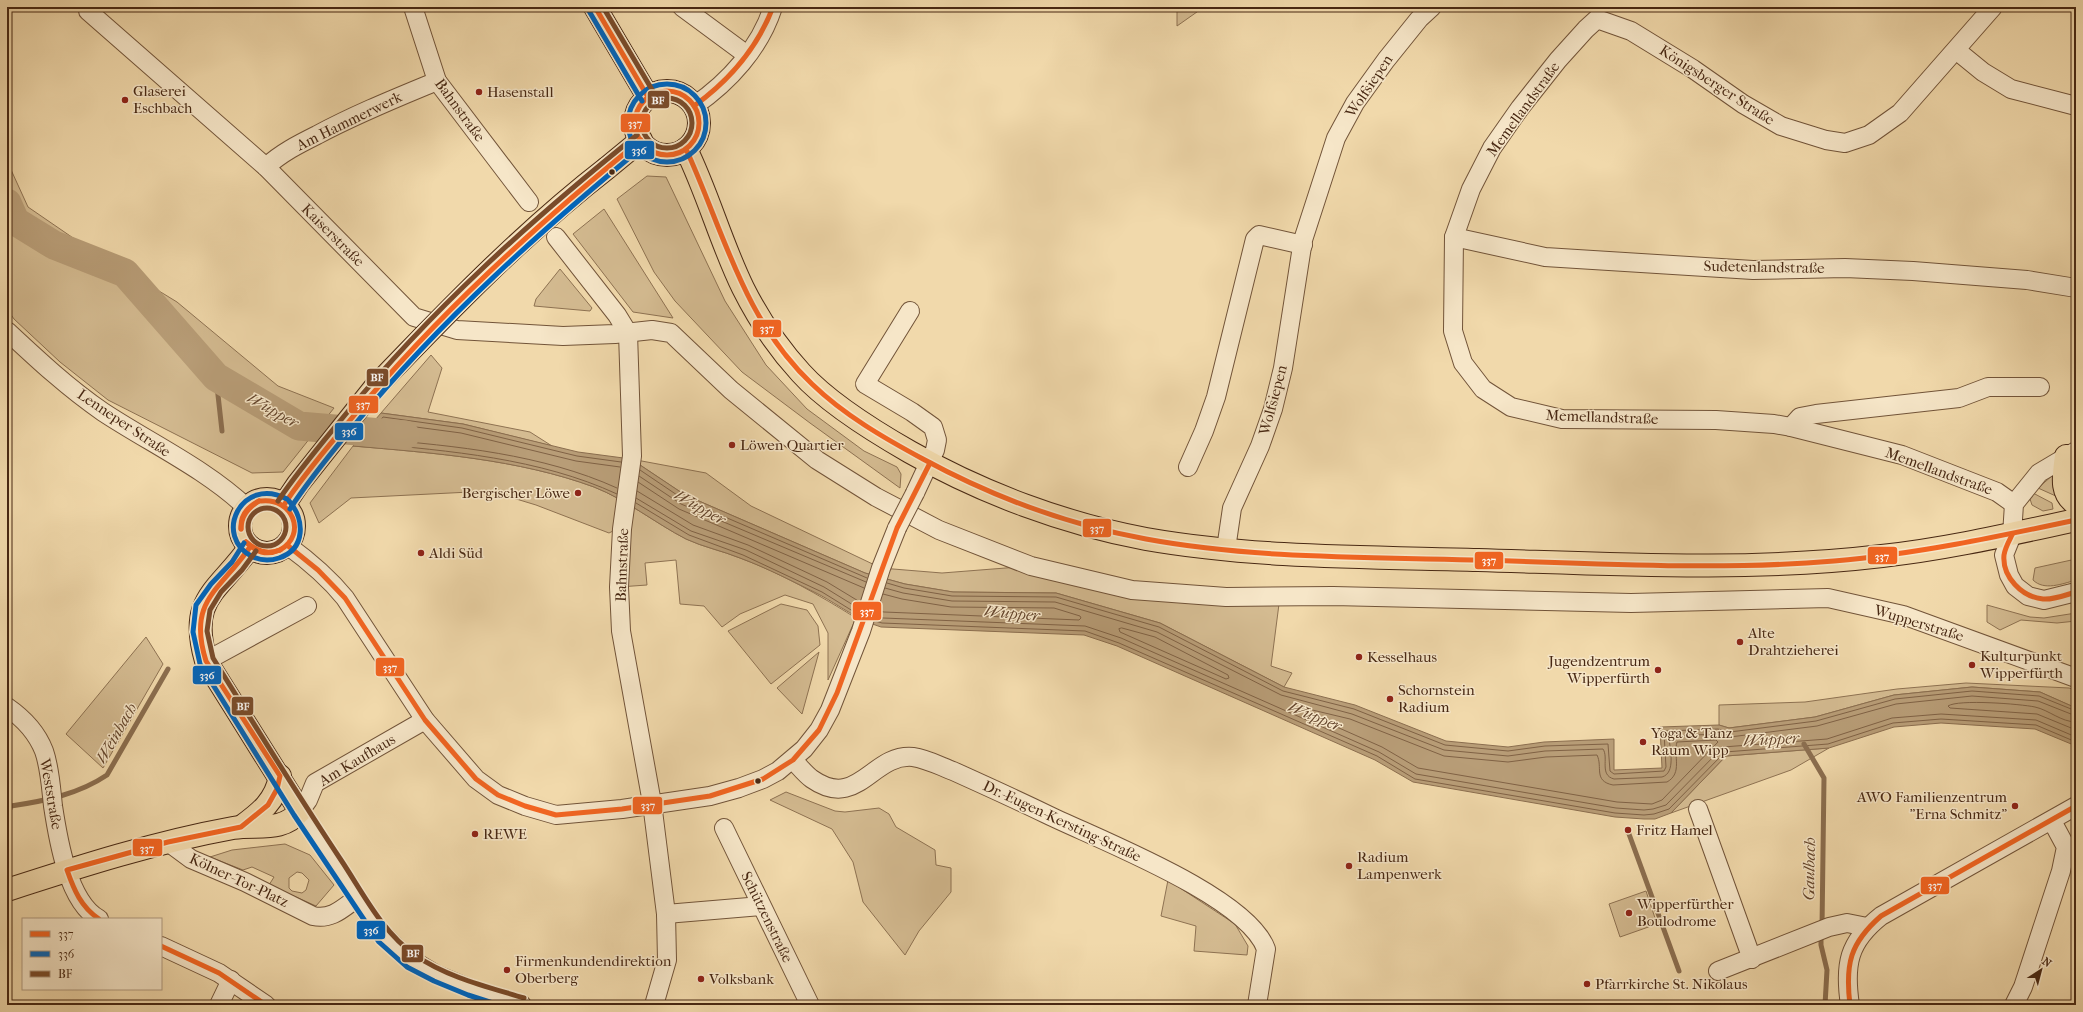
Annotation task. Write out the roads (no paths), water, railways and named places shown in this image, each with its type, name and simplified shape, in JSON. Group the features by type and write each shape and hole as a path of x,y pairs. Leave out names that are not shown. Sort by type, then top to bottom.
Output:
{"main road":[{"path":"595,7 648,97"},
{"path":"662,92 676,93 683,96 694,106 699,121 698,129 696,137 686,149 675,154 663,155 649,149 641,140 636,130 636,116 639,108 648,97 662,92"},
{"path":"284,505 298,484 376,386 418,343 544,220 641,140"},
{"path":"686,149 702,183 743,289 770,333 801,373 852,415 894,443 930,463 990,491 1060,516 1143,538 1226,549 1377,557 1646,564 1798,563 1878,557 1960,546 2076,520"},
{"path":"2071,453 2063,484 2068,497 2076,504"},
{"path":"262,500 274,500 284,505 293,517 294,524 292,539 279,551 269,553 259,552 250,548 244,541 240,524 242,516 247,508 262,500"},
{"path":"250,548 237,566 216,588 203,607 200,631 206,661 280,776 300,811"},
{"name":"Kölner-Tor-Platz","path":"241,827 268,805 277,789 280,776"},
{"name":"Kölner-Tor-Platz","path":"168,842 241,827 269,826 283,823 293,820 300,811"},
{"path":"7,890 68,870 168,842"}],"street":[{"name":"Bahnstraße","path":"413,7 437,81 529,202"},
{"path":"682,7 747,55"},
{"path":"694,106 723,84 747,55 758,38 773,7"},
{"name":"Wolfsiepen","path":"1226,549 1232,508 1260,446 1273,409 1282,368 1303,245 1336,138 1352,110 1386,60 1419,19 1432,7"},
{"name":"Königsberger Straße","path":"1597,19 1631,31 1693,69 1743,104 1781,126 1826,140 1845,143 1869,135 1900,113 1993,7"},
{"name":"Kaiserstraße","path":"88,11 266,167 414,317 457,330 563,336 628,333"},
{"name":"Memellandstraße","path":"1597,19 1558,60 1520,108 1492,148 1471,189 1454,237 1453,331 1463,363 1483,389 1511,407 1562,419 1716,420 1774,424 1791,427 1916,460 1997,492 2014,504"},
{"path":"1956,50 1983,72 2011,89 2076,106"},
{"name":"Am Hammerwerk","path":"266,167 292,148 335,125 370,108 437,81"},
{"path":"1188,467 1204,431 1216,397 1255,239 1258,235 1303,245"},
{"name":"Bahnstraße","path":"556,237 617,315 628,333 632,456 624,517 620,587 621,631 652,803 666,914 667,960 654,1005"},
{"name":"Sudetenlandstraße","path":"1454,237 1545,257 1753,270 1845,268 1913,271 2027,280 2076,288"},
{"path":"287,545 323,572 345,598 425,720 476,779 498,794 525,806 556,815 622,809 652,803 710,796 764,779 793,760 815,735 830,710 861,631 881,568 897,528 935,450 937,440 933,427 912,412 865,384 910,311"},
{"name":"Wupperstraße","path":"628,333 652,330 671,333 731,390 818,460 876,497 939,530 1031,566 1132,590 1226,597 1333,596 1651,603 1828,598 1903,615 2076,678"},
{"name":"Lenneper Straße","path":"7,331 45,367 101,411 199,472 235,497 247,508"},
{"path":"1791,427 1800,417 1816,414 1959,398 1988,387 2040,387"},
{"path":"2071,453 2039,474 2014,504 2012,535 2004,555 2009,575 2015,586 2028,596 2039,599 2051,599 2076,592"},
{"path":"206,661 306,606"},
{"name":"Weststraße","path":"7,708 26,722 41,745 46,761 52,799 74,892 89,912 98,918"},
{"name":"Am Kaufhaus","path":"300,811 308,800 315,783 425,720"},
{"name":"Dr.-Eugen-Kersting-Straße","path":"793,760 816,781 828,787 840,789 851,787 891,761 897,759 915,758 982,784 1168,870 1241,918 1263,942 1266,950 1257,1005"},
{"path":"1850,1005 1847,978 1848,960 1856,942 1867,927 1887,912 2052,821 2076,806"},
{"path":"1698,809 1752,958"},
{"path":"300,811 384,938 411,961 437,975 471,989 522,1005"},
{"path":"2014,1005 2023,987 2058,879 2066,847 2052,821"},
{"name":"Schützenstraße","path":"724,828 810,1005"},
{"name":"Kölner-Tor-Platz","path":"168,842 191,859 246,882 313,916 320,917 332,915 357,898"},
{"path":"666,914 761,906"},
{"path":"1718,971 1829,927 1847,923 1867,927"},
{"path":"162,946 204,965 231,980 266,1005"},
{"path":"219,1005 231,980"}],"water":[{"path":"381,413 463,424 578,452 631,459 685,495 865,573 905,584 953,592 1056,593 1160,623 1284,687 1355,705 1446,741 1508,747 1544,742 1614,739 1614,770 1662,768 1660,727 1719,725 1729,728 1815,717 1894,695 1972,687 2040,692 2076,708 2076,746 2035,729 1941,723 1894,727 1829,748 1726,756 1671,813 1655,819 1615,817 1413,782 1375,760 1117,646 1084,635 881,627 857,617 820,595 770,571 750,562 686,539 618,498 594,487 565,477 475,459 414,451 353,446"}],"waterway":[{"name":"Wupper","path":"7,203 15,221 54,245 125,273 216,377 299,426 405,435"},
{"name":"Weinbach","path":"216,377 222,431"},
{"name":"Weinbach","path":"7,816 11,806 61,796 96,782 107,775 168,669"},
{"name":"Gaulbach","path":"1804,744 1824,778 1822,927"},
{"path":"1629,834 1679,971"},
{"name":"Gaulbach","path":"1821,935 1821,945 1827,970 1825,1005"}],"place":[{"name":"Hasenstall","path":"479,92"},
{"name":"Glaserei Eschbach","path":"125,100"},
{"name":"Löwen Quartier","path":"732,445"},
{"name":"Bergischer Löwe","path":"578,493"},
{"name":"Aldi Süd","path":"421,553"},
{"name":"Alte Drahtzieherei","path":"1740,642"},
{"name":"Kesselhaus","path":"1359,657"},
{"name":"Kulturpunkt Wipperfürth","path":"1972,665"},
{"name":"Jugendzentrum Wipperfürth","path":"1658,670"},
{"name":"Schornstein Radium","path":"1390,699"},
{"name":"Yoga & Tanz Raum Wipp","path":"1643,742"},
{"name":"AWO Familienzentrum \"Erna Schmitz\"","path":"2015,806"},
{"name":"Fritz Hamel","path":"1628,830"},
{"name":"REWE","path":"475,834"},
{"name":"Radium Lampenwerk","path":"1349,866"},
{"name":"Wipperfürther Boulodrome","path":"1629,913"},
{"name":"Firmenkundendirektion Oberberg","path":"507,970"},
{"name":"Volksbank","path":"701,979"},
{"name":"Pfarrkirche St. Nikolaus","path":"1587,984"}]}
